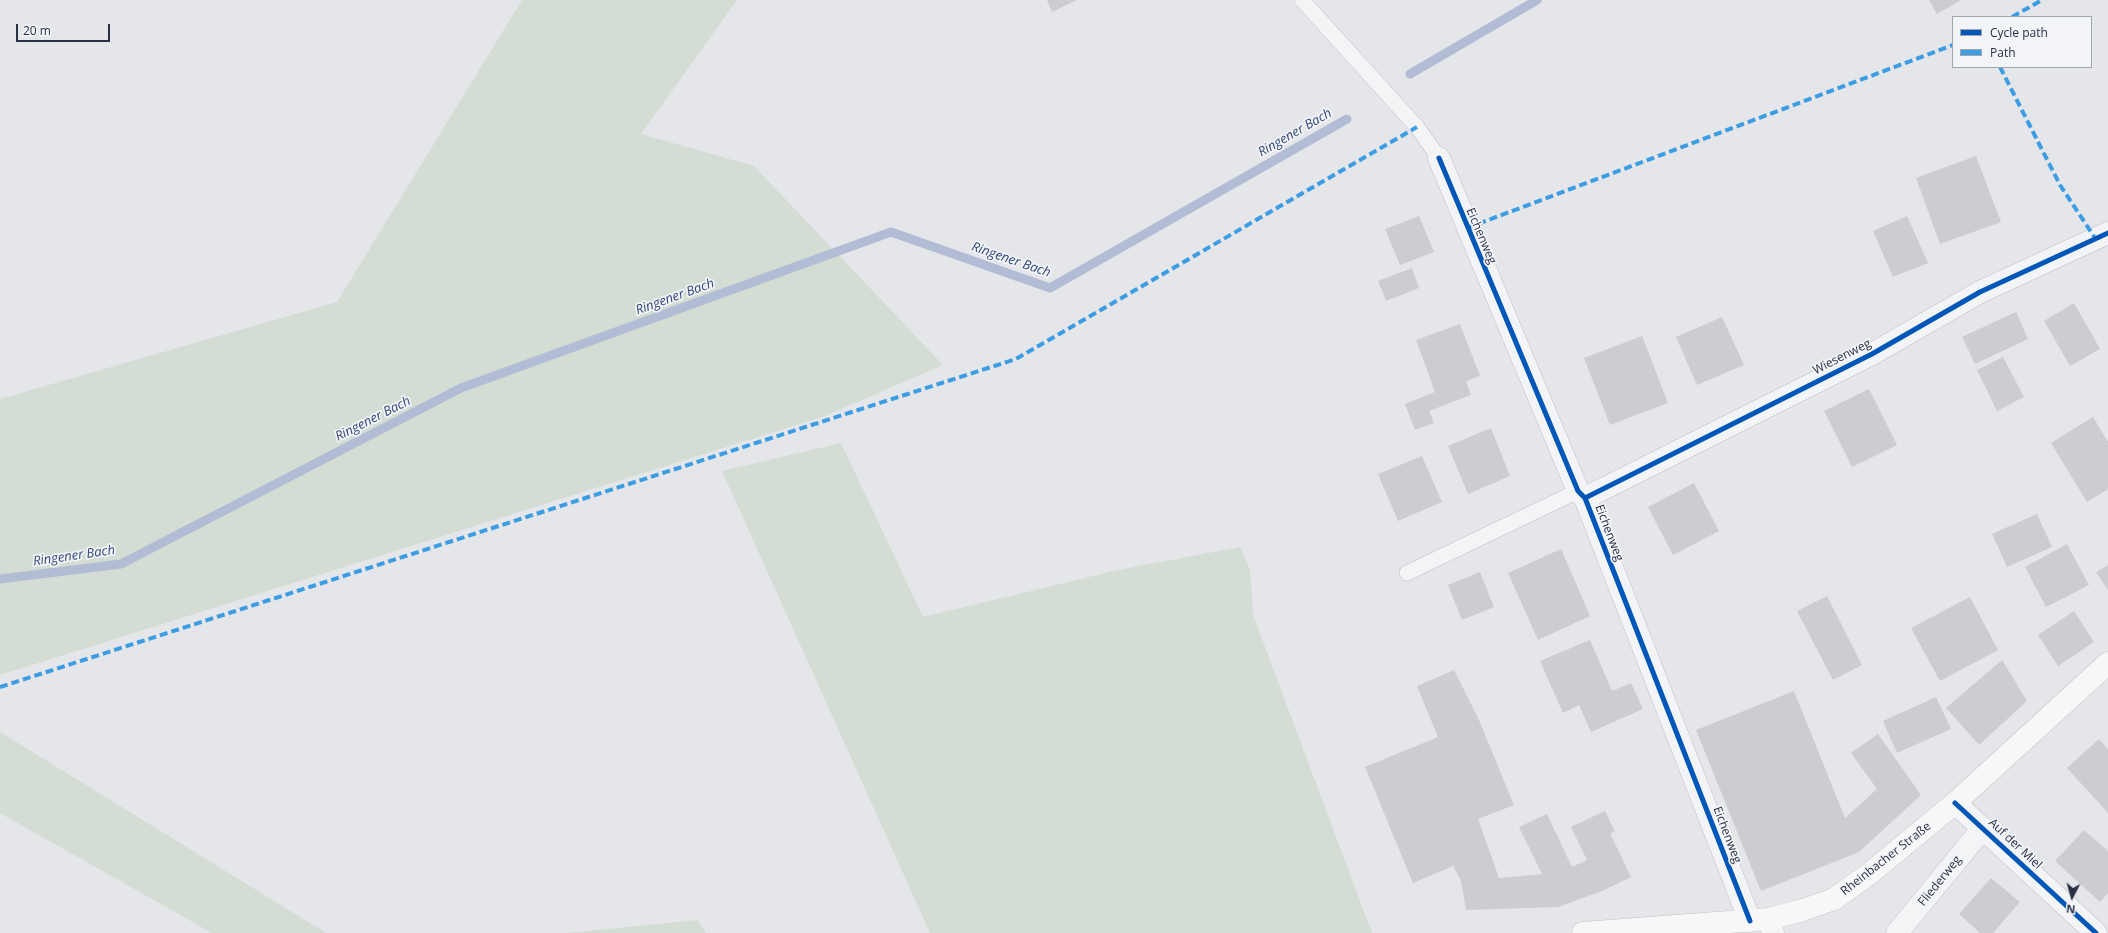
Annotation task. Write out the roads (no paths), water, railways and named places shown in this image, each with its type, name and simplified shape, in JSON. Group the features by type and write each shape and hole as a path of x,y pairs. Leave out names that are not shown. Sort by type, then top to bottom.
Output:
{"main road":[{"name":"Rheinbacher Straße","path":"1583,933 1764,924 1834,899 1869,874 1955,803 2108,663"}],"street":[{"name":"Eichenweg","path":"1438,158 1764,924"},
{"name":"Wiesenweg","path":"1582,494 1872,354 1980,292 2108,233"},
{"name":"Auf der Miel","path":"1955,803 2096,933"},
{"name":"Fliederweg","path":"1896,933 1983,828"}],"lane":[{"path":"1302,0 1417,127 1438,158"},
{"path":"1407,573 1582,494"}],"waterway":[{"name":"Ringener Bach","path":"1410,74 1537,0"},
{"name":"Ringener Bach","path":"0,579 121,564 461,388 891,232 1050,288 1347,119"}]}
